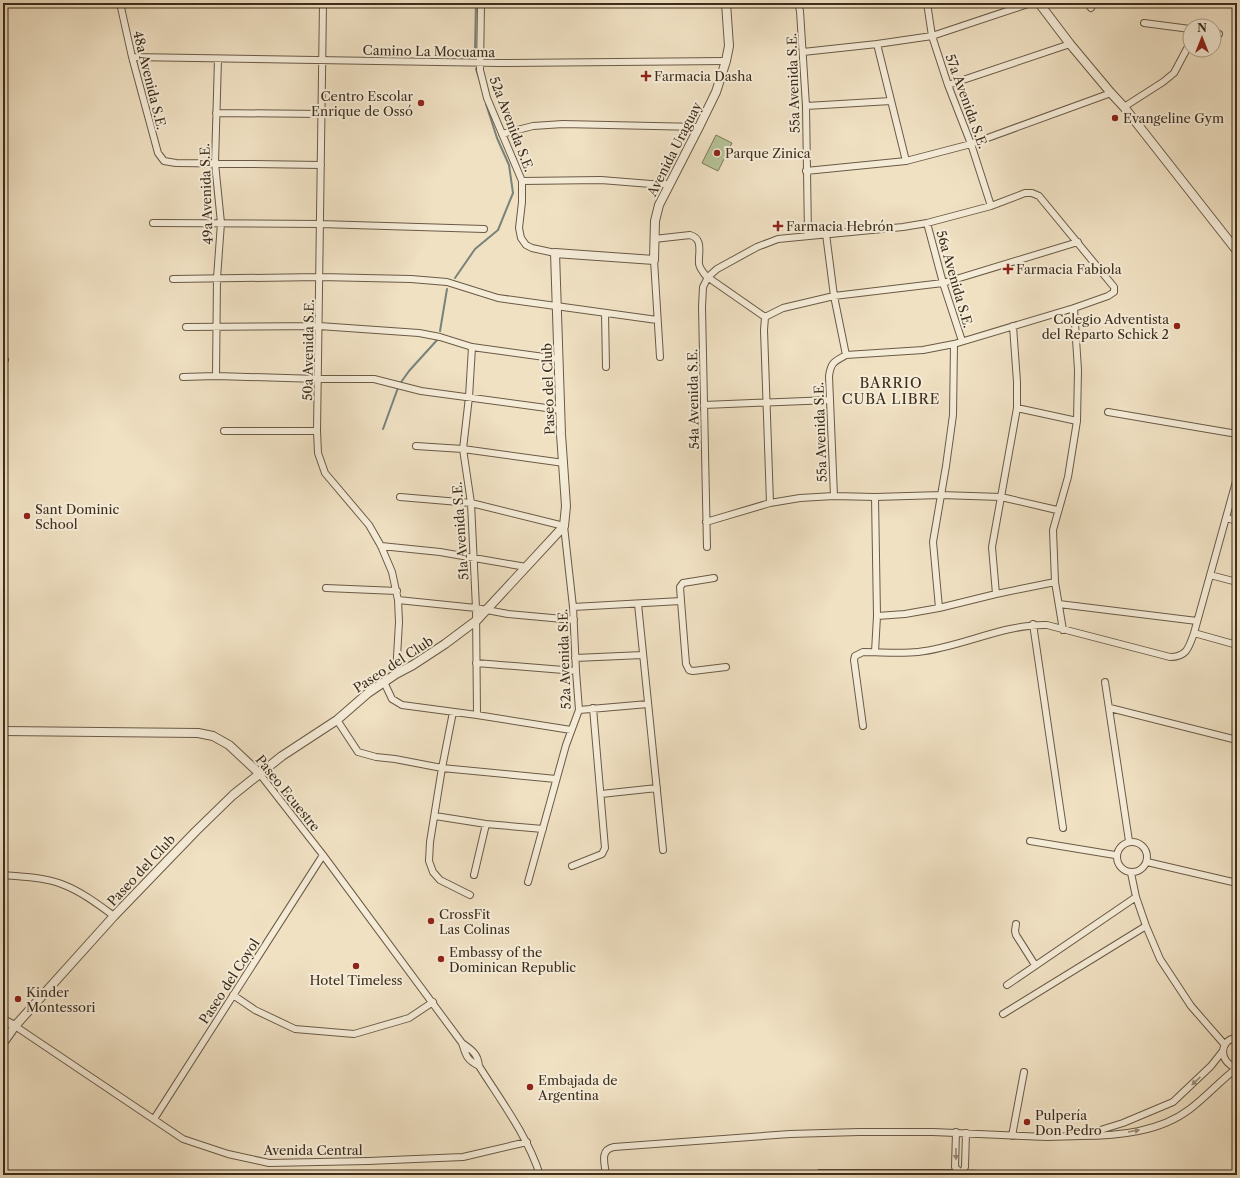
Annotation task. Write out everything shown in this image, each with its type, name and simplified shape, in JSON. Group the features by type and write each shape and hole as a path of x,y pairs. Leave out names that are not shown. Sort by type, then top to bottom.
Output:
{"street":[{"name":"48a Avenida S.E.","path":"120,3 132,57 158,153 164,161 176,163 215,163"},
{"name":"50a Avenida S.E.","path":"323,3 317,432 318,453 325,473 369,525 381,546 392,572 397,591 399,622 396,674"},
{"name":"52a Avenida S.E.","path":"481,3 480,70 488,98 522,181 522,202 519,228 521,238 526,245 532,248 555,253"},
{"name":"Avenida Uraguay","path":"660,358 654,260 655,222 659,204 716,92 729,46 726,3"},
{"name":"55a Avenida S.E.","path":"798,3 800,12 806,106 808,235"},
{"name":"57a Avenida S.E.","path":"927,3 932,36 948,85 971,144 991,206"},
{"path":"803,52 932,36 1031,3"},
{"path":"1044,5 1070,44 1124,107 1237,251"},
{"path":"1144,23 1182,28"},
{"path":"877,44 906,161"},
{"path":"948,85 1070,44"},
{"name":"Camino La Mocuama","path":"132,57 480,62 726,61"},
{"path":"1124,107 1164,82 1174,73 1182,58"},
{"name":"49a Avenida S.E.","path":"216,376 217,278 221,223 215,163 218,59"},
{"path":"806,170 906,161 971,144 1111,93"},
{"path":"806,106 891,101"},
{"path":"216,113 322,114"},
{"path":"502,134 533,126 563,124 699,127"},
{"path":"215,163 321,165"},
{"path":"522,181 601,180 669,184"},
{"path":"708,277 717,268 757,247 778,239 808,235 903,227 927,223 991,206 1025,193 1032,193 1039,196 1078,242 1114,288 1114,292 1108,296 1074,308 954,344 923,350 846,355 834,296 826,234"},
{"path":"153,223 320,224 484,229"},
{"name":"56a Avenida S.E.","path":"927,223 943,283 962,341"},
{"path":"654,239 690,235 696,237 699,241 699,266 706,276 766,317"},
{"path":"766,317 783,308 834,296 943,283 1078,242"},
{"path":"555,253 654,260"},
{"name":"Paseo del Club","path":"3,1043 15,1026 114,916 196,830 233,795 288,752 337,720 368,693 445,644 477,620 564,526 566,506 555,253"},
{"path":"173,279 320,277 447,282 498,298 657,320"},
{"name":"54a Avenida S.E.","path":"707,547 702,301 703,287 708,277"},
{"path":"1063,630 1055,582 1053,530 1068,477 1078,421 1078,370 1074,308"},
{"path":"605,313 606,367"},
{"path":"766,317 764,330 770,503"},
{"path":"186,327 319,326 418,333 440,337 472,347 559,359"},
{"path":"996,594 992,548 1016,408 1017,382 1013,326"},
{"path":"939,608 933,542 953,415 954,344"},
{"name":"51a Avenida S.E.","path":"472,347 469,397 463,449 471,503 474,558 477,620 477,714"},
{"name":"55a Avenida S.E.","path":"834,496 828,376 830,366 846,355"},
{"path":"183,377 216,376 374,379 421,391 561,410"},
{"path":"704,405 830,400"},
{"path":"1016,408 1078,421"},
{"path":"1108,412 1237,434"},
{"path":"224,431 317,432"},
{"path":"416,446 463,449 564,464"},
{"path":"864,726 854,660 855,656 863,652 918,652 1033,624 1047,625 1170,657 1177,657 1183,654 1188,649 1194,633 1237,478"},
{"path":"706,522 770,503 800,498 834,496 875,497 941,495 1000,497 1058,510"},
{"path":"400,497 471,503 564,526"},
{"path":"875,497 877,616 875,652"},
{"path":"1226,518 1237,521"},
{"name":"52a Avenida S.E.","path":"528,882 556,779 571,730 579,710 575,658 574,607 564,526"},
{"path":"381,546 440,552 526,567"},
{"path":"1210,575 1237,582"},
{"path":"714,578 683,583 680,587 686,664 689,670 693,671 726,667"},
{"path":"877,616 905,614 939,608 1055,582"},
{"path":"326,588 397,591"},
{"path":"398,600 476,608 508,614 574,620"},
{"path":"574,607 681,601"},
{"path":"638,604 663,850"},
{"path":"1059,604 1197,621"},
{"path":"1033,624 1063,828"},
{"path":"1194,633 1237,645"},
{"path":"575,658 643,654"},
{"path":"476,663 576,671"},
{"path":"384,682 392,699 402,705 477,714 571,730"},
{"path":"1105,682 1129,842"},
{"path":"579,710 648,704"},
{"path":"572,866 602,854 605,848 593,708"},
{"path":"1110,708 1237,740"},
{"path":"453,712 430,842 429,861 433,872 440,880 470,895"},
{"path":"337,720 358,752 376,757 442,768 556,779"},
{"name":"Paseo Ecuestre","path":"3,731 198,733 213,736 228,745 260,773 323,855 462,1043"},
{"path":"601,794 657,788"},
{"path":"435,816 486,824 543,829"},
{"path":"474,875 486,824"},
{"path":"1030,842 1115,855"},
{"path":"1129,842 1140,844 1146,851 1147,862 1141,870 1131,874 1119,868 1115,855 1120,846 1129,842"},
{"name":"Paseo del Coyol","path":"154,1119 323,855"},
{"path":"1147,862 1237,882"},
{"path":"1131,874 1136,897 1160,960 1191,1006 1225,1045"},
{"path":"3,875 34,878 64,885 90,899 114,916"},
{"path":"1007,985 1136,897"},
{"path":"1016,924 1016,935 1035,966"},
{"path":"1003,1014 1146,926"},
{"path":"233,995 255,1010 295,1028 354,1034 409,1018 432,1002"},
{"path":"3,1020 15,1026"},
{"name":"Avenida Central","path":"15,1026 184,1139 228,1154 269,1163 334,1163 463,1157 527,1142"},
{"path":"1082,1136 1123,1124 1173,1102 1211,1066 1222,1052 1225,1045 1236,1037"},
{"path":"462,1043 466,1056 470,1061 480,1066"},
{"path":"462,1043 476,1053 479,1058 480,1066 527,1142 540,1175"},
{"path":"606,1175 604,1156 607,1150 614,1147 790,1134 956,1132 1012,1136 1065,1137 1144,1130 1166,1122 1189,1110 1237,1068 1229,1065 1224,1060 1222,1052"},
{"path":"1012,1136 1024,1072"},
{"path":"956,1132 956,1167 961,1174"},
{"path":"961,1174 965,1167 966,1133"},
{"path":"820,1173 995,1175"}],"green space":[{"name":"Parque Zinica","path":"716,135 732,143 718,171 702,163"}],"waterway":[{"path":"475,52 476,3"},
{"path":"476,69 481,84"},
{"path":"455,278 475,249 498,230 513,193 509,165 497,138 486,104"},
{"path":"440,331 447,289"},
{"path":"383,429 399,385 409,371 438,339"}],"place":[{"name":"Farmacia Dasha","path":"646,76"},
{"name":"Centro Escolar Enrique de Ossó","path":"421,103"},
{"name":"Evangeline Gym","path":"1115,118"},
{"name":"Parque Zinica","path":"717,153"},
{"name":"Farmacia Hebrón","path":"778,226"},
{"name":"Farmacia Fabiola","path":"1008,269"},
{"name":"Colegio Adventista del Reparto Schick 2","path":"1177,326"},
{"name":"Sant Dominic School","path":"27,516"},
{"name":"CrossFit Las Colinas","path":"431,921"},
{"name":"Embassy of the Dominican Republic","path":"441,959"},
{"name":"Hotel Timeless","path":"356,966"},
{"name":"Kinder Montessori","path":"18,999"},
{"name":"Embajada de Argentina","path":"530,1087"},
{"name":"Pulpería Don Pedro","path":"1027,1122"}],"district":[{"name":"BARRIO CUBA LIBRE","path":"891,392"}]}
